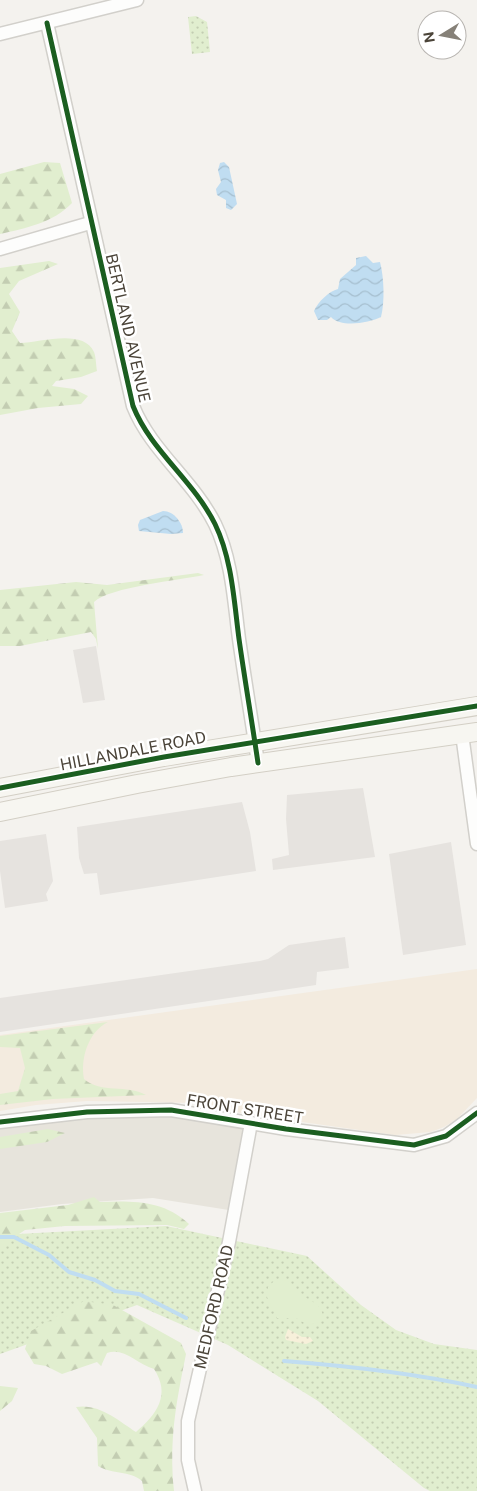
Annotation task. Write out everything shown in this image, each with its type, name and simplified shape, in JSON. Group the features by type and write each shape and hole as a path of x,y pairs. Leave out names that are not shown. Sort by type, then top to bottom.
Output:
{"main road":[{"name":"HILLANDALE ROAD","path":"0,788 255,742 477,706"},
{"name":"HILLANDALE ROAD","path":"0,812 137,784 470,733"}],"street":[{"path":"0,34 137,0"},
{"name":"BERTLAND AVENUE","path":"47,22 90,223 136,414 152,441 180,472 206,506 224,548 231,579 258,764"},
{"path":"0,249 90,223"},
{"path":"470,733 477,844"},
{"name":"FRONT STREET","path":"0,1122 87,1112 143,1109 192,1113 414,1145 446,1136 477,1113"},
{"name":"MEDFORD ROAD","path":"194,1491 188,1460 188,1421 230,1242 251,1123"}],"shaded area":[{"path":"96,646 105,700 83,703 73,650"},
{"path":"363,788 375,857 273,870 272,859 289,855 286,819 287,795"},
{"path":"242,802 250,832 256,871 100,895 97,873 84,874 79,858 77,827"},
{"path":"46,834 53,881 46,894 48,901 5,908 0,871 0,841"},
{"path":"451,842 466,945 403,955 389,854"},
{"path":"345,937 349,968 317,972 316,985 0,1032 0,998 260,961 268,959 289,945"},
{"path":"477,969 477,1098 457,1119 431,1132 395,1135 245,1114 200,1103 87,1101 36,1105 0,1111 0,1035"},
{"path":"143,1109 251,1123 235,1211 153,1198 62,1204 0,1212 0,1122"}],"green space":[{"path":"196,16 207,22 210,52 192,54 188,17"},
{"path":"44,162 60,163 72,203 65,210 48,220 0,234 0,174"},
{"path":"49,261 58,264 19,281 9,294 20,312 12,331 20,343 60,338 80,340 94,352 97,371 81,377 56,381 52,386 74,389 88,396 81,404 38,408 0,415 0,268"},
{"path":"198,573 204,575 130,588 102,597 94,602 98,649 96,639 91,632 20,646 0,646 0,590 76,582 107,585"},
{"path":"108,1022 95,1032 87,1047 83,1063 84,1079 98,1086 131,1090 146,1095 53,1099 0,1105 0,1094 18,1091 25,1068 20,1048 0,1047 0,1036"},
{"path":"48,1129 65,1133 47,1142 0,1149 0,1137"},
{"path":"94,1197 100,1202 136,1202 158,1206 169,1210 189,1224 184,1229 167,1225 65,1226 25,1230 0,1247 0,1213 68,1205"},
{"path":"166,1226 307,1256 361,1305 396,1330 434,1344 477,1350 477,1491 430,1491 424,1488 318,1401 228,1345 137,1305 0,1354 0,1235"},
{"path":"286,1280 319,1307 323,1315 321,1322 308,1325 296,1318 277,1318 267,1297 268,1287 274,1281"},
{"path":"84,1301 113,1305 181,1343 186,1354 174,1422 172,1455 174,1491 144,1491 142,1481 132,1475 109,1471 98,1466 97,1438 76,1407 84,1406 101,1410 136,1432 150,1418 159,1404 161,1387 154,1369 125,1354 113,1352 107,1353 101,1366 97,1362 62,1374 46,1366 34,1364 25,1349 31,1331"},
{"path":"0,1386 18,1388 12,1401 0,1411"}],"sand":[{"path":"288,1329 302,1337 310,1337 313,1341 306,1344 286,1340 285,1337"}],"water":[{"path":"224,162 229,167 237,204 231,210 226,208 226,200 217,195 216,189 221,182 218,170 220,163"},
{"path":"366,256 373,263 380,262 384,289 381,317 355,323 341,322 331,317 327,320 318,320 314,311 318,304 328,294 338,289 340,279 356,265 356,258"},
{"path":"163,511 171,513 177,518 183,533 171,534 139,531 138,525 140,520"}],"waterway":[{"path":"0,1237 14,1237 49,1255 69,1272 95,1280 115,1291 139,1294 186,1318"},
{"path":"284,1361 381,1371 477,1387"}],"cycle path":[{"path":"47,23 133,406 150,437 206,508 221,537 225,551 232,580 258,763"},
{"path":"0,788 164,757 477,706"},
{"path":"0,1122 87,1112 171,1110 286,1129 414,1145 446,1136 477,1113"}]}
